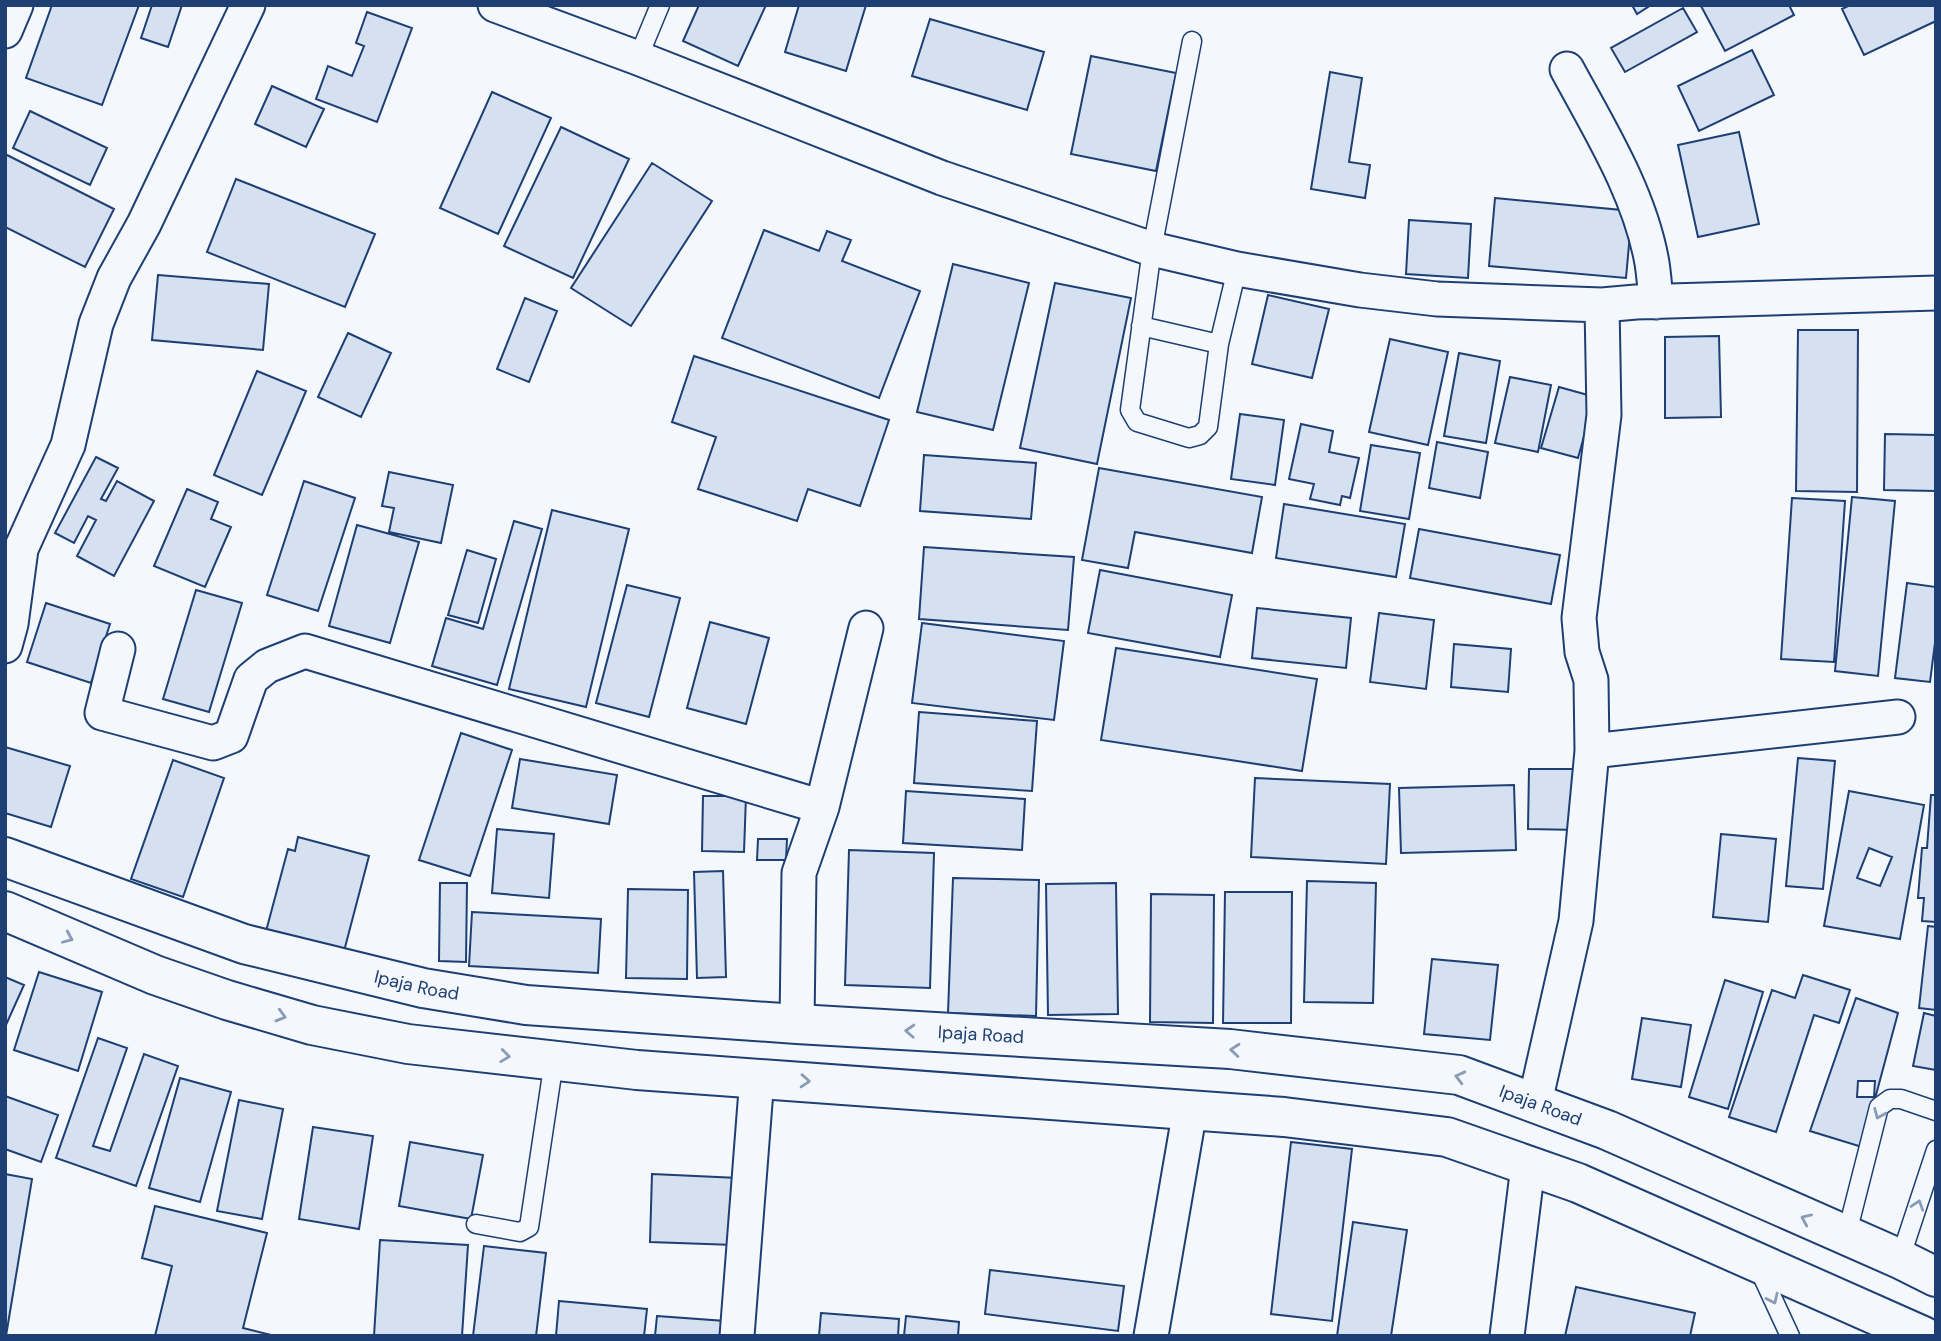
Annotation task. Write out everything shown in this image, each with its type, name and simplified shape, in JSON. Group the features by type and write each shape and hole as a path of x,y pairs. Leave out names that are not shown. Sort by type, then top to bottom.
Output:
{"main road":[{"name":"Ipaja Road","path":"5,857 244,944 424,988 526,1005 1242,1051 1459,1075 1607,1130 1936,1277"},
{"path":"5,911 155,975 227,1000 312,1025 408,1044 637,1070 1191,1110 1367,1125 1447,1136 1578,1183 1923,1336"}],"street":[{"path":"5,31 16,5"},
{"path":"5,646 11,625 21,549 68,445 96,324 114,278 144,225 248,5"},
{"path":"495,5 638,58 942,178 1152,249 1237,269 1360,290 1437,299 1602,305 1936,293"},
{"path":"1567,69 1611,152 1640,218 1652,263 1656,302"},
{"path":"1535,1102 1576,921 1592,751 1591,680 1582,652 1579,618 1604,415 1602,305"},
{"path":"797,1024 799,873 822,807 866,628"},
{"path":"118,649 102,713 213,743 231,736 251,679 267,666 305,651 822,807"},
{"path":"1592,751 1898,717"},
{"path":"737,1336 757,1077"},
{"path":"1151,1336 1191,1110"},
{"path":"1507,1336 1528,1166"}],"lane":[{"path":"638,58 660,5"},
{"path":"1192,41 1152,249 1129,411 1137,422 1189,439 1200,435 1208,427 1219,344 1237,269"},
{"path":"1141,326 1219,344"},
{"path":"476,1224 520,1232 528,1227 554,1061"},
{"path":"1846,1237 1879,1107 1890,1098 1901,1098 1936,1111"},
{"path":"1900,1259 1936,1150"},
{"path":"1756,1263 1790,1336"}],"building":[{"path":"52,5 139,5 102,105 26,78"},
{"path":"152,5 182,5 168,47 141,38"},
{"path":"699,5 766,5 738,66 683,41"},
{"path":"799,5 866,5 846,71 785,52"},
{"path":"1632,5 1651,5 1637,14"},
{"path":"1789,5 1794,15 1725,51 1701,6"},
{"path":"1850,5 1936,5 1936,21 1864,55 1842,9"},
{"path":"1683,8 1697,32 1625,72 1611,48"},
{"path":"367,12 412,28 377,122 316,99 328,66 352,76 364,46 356,43"},
{"path":"930,19 1044,52 1027,110 912,76"},
{"path":"1752,50 1774,95 1699,131 1678,86"},
{"path":"1091,56 1176,73 1156,171 1071,154"},
{"path":"1330,72 1362,78 1349,162 1370,165 1365,198 1311,189"},
{"path":"272,86 324,109 306,147 255,124"},
{"path":"492,92 551,118 498,234 440,208"},
{"path":"30,111 107,148 90,185 13,148"},
{"path":"561,127 629,159 573,278 504,246"},
{"path":"1739,132 1759,224 1698,237 1678,145"},
{"path":"5,154 114,209 85,267 5,227"},
{"path":"652,163 712,201 631,326 571,288"},
{"path":"236,179 375,234 345,307 207,252"},
{"path":"1495,198 1632,211 1626,278 1489,266"},
{"path":"1409,220 1471,224 1468,278 1406,274"},
{"path":"764,230 819,251 827,231 851,240 842,261 920,291 879,398 722,338"},
{"path":"953,264 1029,283 993,430 917,412"},
{"path":"158,275 269,284 263,350 152,340"},
{"path":"1055,283 1131,298 1097,464 1020,448"},
{"path":"1268,295 1329,309 1312,378 1252,364"},
{"path":"525,298 557,311 529,382 497,369"},
{"path":"1798,330 1858,330 1857,492 1796,491"},
{"path":"348,333 391,353 361,417 318,397"},
{"path":"1719,336 1721,417 1665,418 1665,337"},
{"path":"1390,339 1448,352 1428,445 1369,432"},
{"path":"1459,353 1500,361 1486,443 1444,436"},
{"path":"694,356 889,420 860,506 808,489 797,521 698,489 716,437 672,422"},
{"path":"257,371 306,391 262,495 214,475"},
{"path":"1510,377 1551,385 1538,452 1495,443"},
{"path":"1559,387 1595,397 1578,458 1541,448"},
{"path":"1240,414 1284,420 1275,485 1231,479"},
{"path":"1301,424 1333,431 1329,452 1359,458 1350,498 1342,496 1340,505 1310,499 1314,484 1289,479"},
{"path":"1885,434 1936,435 1936,491 1884,490"},
{"path":"1437,442 1488,452 1480,498 1429,488"},
{"path":"1371,445 1420,453 1409,519 1360,511"},
{"path":"924,455 1036,463 1031,519 920,511"},
{"path":"96,457 118,468 101,499 106,501 117,481 154,501 114,576 77,556 96,520 88,516 74,543 55,533"},
{"path":"1099,468 1262,497 1252,553 1135,532 1128,568 1082,560"},
{"path":"389,472 453,485 441,543 389,532 394,508 382,506"},
{"path":"304,481 355,498 318,611 267,595"},
{"path":"187,489 218,502 211,519 231,527 205,587 154,566"},
{"path":"1852,497 1895,501 1878,676 1835,671"},
{"path":"1792,498 1845,501 1834,662 1781,659"},
{"path":"1284,504 1405,524 1396,577 1276,558"},
{"path":"552,510 629,529 586,707 509,689"},
{"path":"514,521 542,529 497,685 432,666 446,618 483,629"},
{"path":"357,525 419,542 390,643 329,626"},
{"path":"1419,529 1560,555 1551,604 1410,578"},
{"path":"924,547 1074,557 1068,630 919,619"},
{"path":"467,550 496,559 478,623 448,615"},
{"path":"1100,570 1232,595 1220,657 1088,633"},
{"path":"1907,583 1936,587 1936,635 1930,682 1895,678"},
{"path":"627,585 680,598 649,717 596,703"},
{"path":"196,590 242,603 209,712 163,699"},
{"path":"46,603 110,624 91,683 27,662"},
{"path":"1257,608 1351,618 1346,668 1252,658"},
{"path":"1379,613 1434,620 1426,689 1370,682"},
{"path":"710,622 769,638 746,724 687,708"},
{"path":"922,623 1064,641 1054,720 912,703"},
{"path":"1454,644 1511,649 1508,692 1451,687"},
{"path":"1116,648 1317,679 1302,771 1101,740"},
{"path":"919,712 1037,721 1032,791 914,783"},
{"path":"461,733 512,750 470,876 419,860"},
{"path":"5,747 70,766 51,827 5,813"},
{"path":"1798,758 1835,761 1823,889 1786,886"},
{"path":"520,759 617,775 609,824 512,808"},
{"path":"173,760 224,778 183,897 131,879"},
{"path":"1529,769 1579,769 1579,830 1528,829"},
{"path":"1255,778 1390,784 1386,864 1251,857"},
{"path":"1514,785 1516,850 1401,853 1399,788"},
{"path":"906,791 1025,799 1022,850 903,843"},
{"path":"1849,791 1924,805 1900,939 1824,926","holes":["1869,848 1892,857 1880,886 1857,878"]},
{"path":"1931,795 1936,795 1936,922 1922,921 1924,898 1918,898 1922,848 1927,848"},
{"path":"703,796 746,796 744,852 702,851"},
{"path":"497,829 554,834 549,898 492,893"},
{"path":"1721,834 1776,839 1768,922 1713,917"},
{"path":"298,837 369,856 343,955 265,935 288,849 295,851"},
{"path":"758,839 787,839 786,860 757,860"},
{"path":"849,850 934,853 930,988 845,985"},
{"path":"723,871 726,977 697,978 694,872"},
{"path":"953,878 1039,880 1036,1016 948,1013"},
{"path":"1307,881 1376,883 1373,1003 1304,1002"},
{"path":"440,883 467,883 466,962 439,961"},
{"path":"1116,883 1118,1014 1048,1015 1046,884"},
{"path":"628,889 688,890 687,979 626,978"},
{"path":"1225,892 1292,892 1291,1023 1223,1023"},
{"path":"1151,894 1214,895 1213,1023 1150,1022"},
{"path":"472,912 601,919 598,973 469,966"},
{"path":"1928,926 1936,927 1936,1010 1919,1008"},
{"path":"1432,959 1498,965 1490,1040 1424,1034"},
{"path":"39,972 102,992 78,1071 14,1050"},
{"path":"1803,975 1850,990 1839,1023 1814,1015 1776,1132 1729,1117 1772,990 1795,998"},
{"path":"5,977 24,985 5,1027"},
{"path":"1725,980 1763,992 1728,1109 1689,1097"},
{"path":"1856,998 1898,1013 1862,1147 1810,1131","holes":["1858,1081 1875,1081 1874,1097 1857,1097"]},
{"path":"1924,1013 1936,1016 1936,1070 1913,1066"},
{"path":"1642,1018 1691,1025 1681,1087 1632,1079"},
{"path":"98,1038 127,1048 93,1146 110,1151 144,1054 178,1066 136,1186 56,1158"},
{"path":"180,1078 231,1092 200,1202 149,1188"},
{"path":"5,1096 58,1115 41,1162 5,1149"},
{"path":"239,1100 283,1109 262,1219 217,1211"},
{"path":"313,1127 373,1136 359,1229 299,1219"},
{"path":"410,1142 483,1155 471,1219 399,1206"},
{"path":"1291,1142 1352,1149 1332,1321 1271,1314"},
{"path":"5,1174 32,1179 6,1336 5,1336"},
{"path":"652,1174 738,1178 734,1245 650,1242"},
{"path":"155,1206 267,1233 243,1328 275,1336 155,1336 172,1266 142,1258"},
{"path":"1353,1222 1407,1230 1391,1336 1337,1336"},
{"path":"380,1240 468,1245 462,1336 374,1336"},
{"path":"484,1246 546,1253 536,1336 473,1336"},
{"path":"990,1270 1124,1286 1118,1331 985,1314"},
{"path":"1576,1287 1695,1313 1690,1336 1565,1336"},
{"path":"559,1301 647,1309 644,1336 556,1336"},
{"path":"821,1313 899,1319 898,1336 819,1336"},
{"path":"657,1316 725,1321 723,1336 655,1336"},
{"path":"906,1316 959,1322 958,1336 904,1336"}]}
